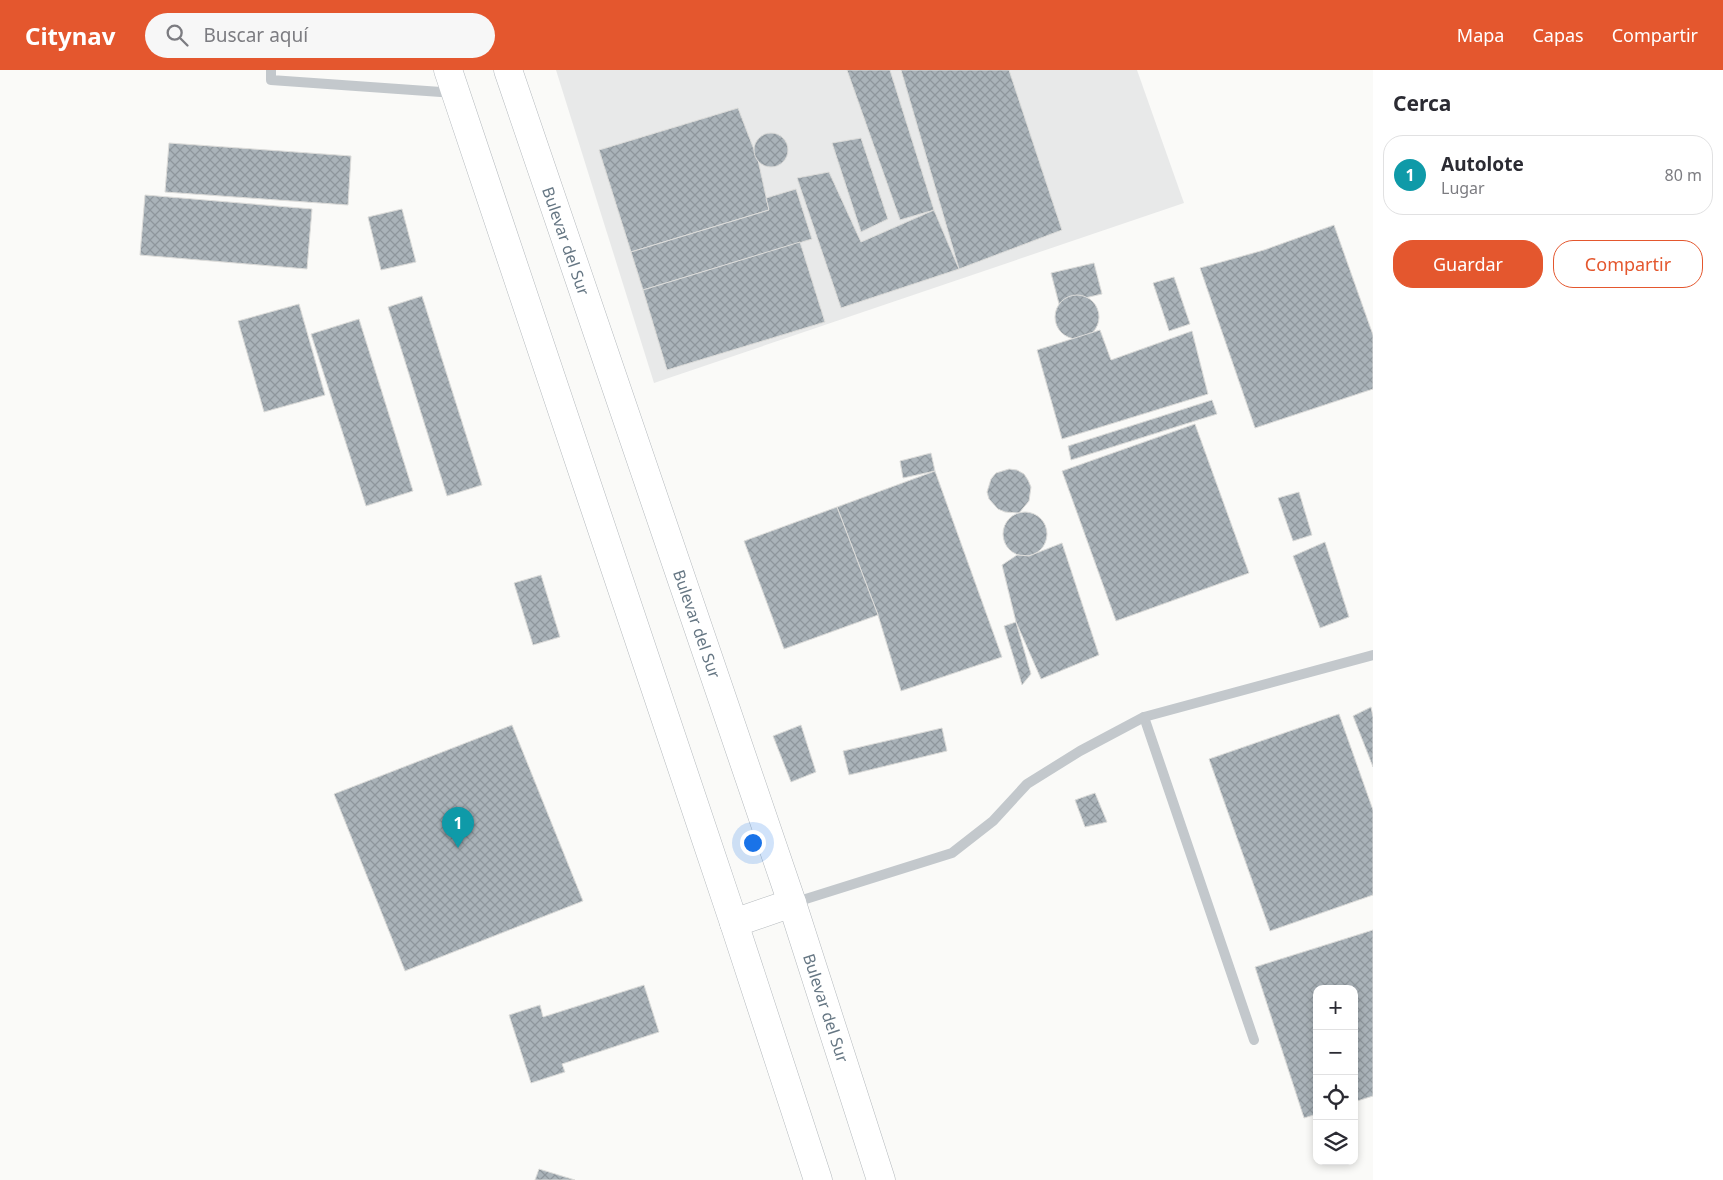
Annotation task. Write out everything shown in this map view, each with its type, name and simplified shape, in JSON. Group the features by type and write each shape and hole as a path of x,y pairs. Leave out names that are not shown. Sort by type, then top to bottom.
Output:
{"highway":[{"name":"Bulevar del Sur","path":"508,70 792,903 881,1180"},
{"path":"452,81 734,923 818,1180"},
{"path":"734,923 792,903"}],"lane":[{"path":"271,70 271,80 452,81"},
{"path":"792,903 952,853 993,821 1027,784 1080,751 1144,717 1373,655"},
{"path":"1144,717 1254,1040"}],"shaded area":[{"path":"556,70 1137,70 1184,203 654,383"}],"building":[{"path":"847,70 890,70 934,210 900,220"},
{"path":"901,70 1009,70 1062,230 959,269"},
{"path":"738,108 758,160 769,210 631,252 599,150"},
{"path":"771,133 783,138 788,150 783,162 771,167 759,162 754,150 759,138"},
{"path":"861,138 888,219 861,232 832,143"},
{"path":"169,143 351,156 348,205 165,192"},
{"path":"829,172 861,242 934,210 959,269 841,308 797,178"},
{"path":"796,189 812,239 643,290 631,252 769,210 766,198"},
{"path":"145,195 312,209 307,269 140,255"},
{"path":"402,209 416,262 381,270 368,217"},
{"path":"1334,225 1373,335 1373,389 1255,428 1200,268 1264,250"},
{"path":"800,242 825,322 667,370 643,290"},
{"path":"1094,263 1102,294 1059,304 1051,273"},
{"path":"1174,277 1190,324 1169,331 1153,283"},
{"path":"1077,295 1089,299 1095,305 1099,317 1095,329 1089,335 1077,339 1065,335 1059,329 1055,317 1059,305 1065,299"},
{"path":"422,296 482,485 447,496 388,307"},
{"path":"299,304 325,395 264,412 238,321"},
{"path":"359,319 413,491 366,506 311,334"},
{"path":"1100,330 1111,360 1192,331 1208,394 1062,439 1037,350"},
{"path":"1212,400 1217,414 1071,460 1068,446"},
{"path":"1195,424 1249,573 1116,621 1062,471"},
{"path":"931,453 935,471 903,478 900,461"},
{"path":"1009,469 1017,470 1024,474 1031,487 1029,501 1019,513 1005,512 998,509 989,499 987,492 991,479 996,473"},
{"path":"935,471 1002,657 901,691 878,615 837,507"},
{"path":"1299,492 1312,535 1293,541 1278,498"},
{"path":"837,507 878,615 784,649 744,541"},
{"path":"1021,512 1029,512 1041,518 1047,534 1041,550 1029,556 1021,556 1009,550 1003,538 1003,530 1009,518"},
{"path":"1325,542 1349,617 1320,628 1293,556"},
{"path":"1062,543 1099,655 1041,679 1016,622 1002,565 1017,555 1029,556"},
{"path":"541,575 560,637 533,645 514,583"},
{"path":"1016,622 1031,674 1022,685 1004,626"},
{"path":"1371,707 1373,717 1373,767 1353,716"},
{"path":"1339,714 1373,810 1373,895 1270,931 1209,759"},
{"path":"512,725 583,901 405,971 334,794"},
{"path":"801,725 816,772 791,782 773,736"},
{"path":"942,728 947,751 849,775 843,751"},
{"path":"1095,793 1107,822 1085,827 1075,800"},
{"path":"1373,930 1373,1096 1358,1101 1358,985 1313,985 1313,1115 1304,1118 1255,967"},
{"path":"644,985 659,1032 562,1064 565,1072 531,1083 509,1015 540,1005 543,1017"},
{"path":"539,1169 575,1180 535,1180"}],"place":[{"name":"Autolote","path":"458,848"}]}
